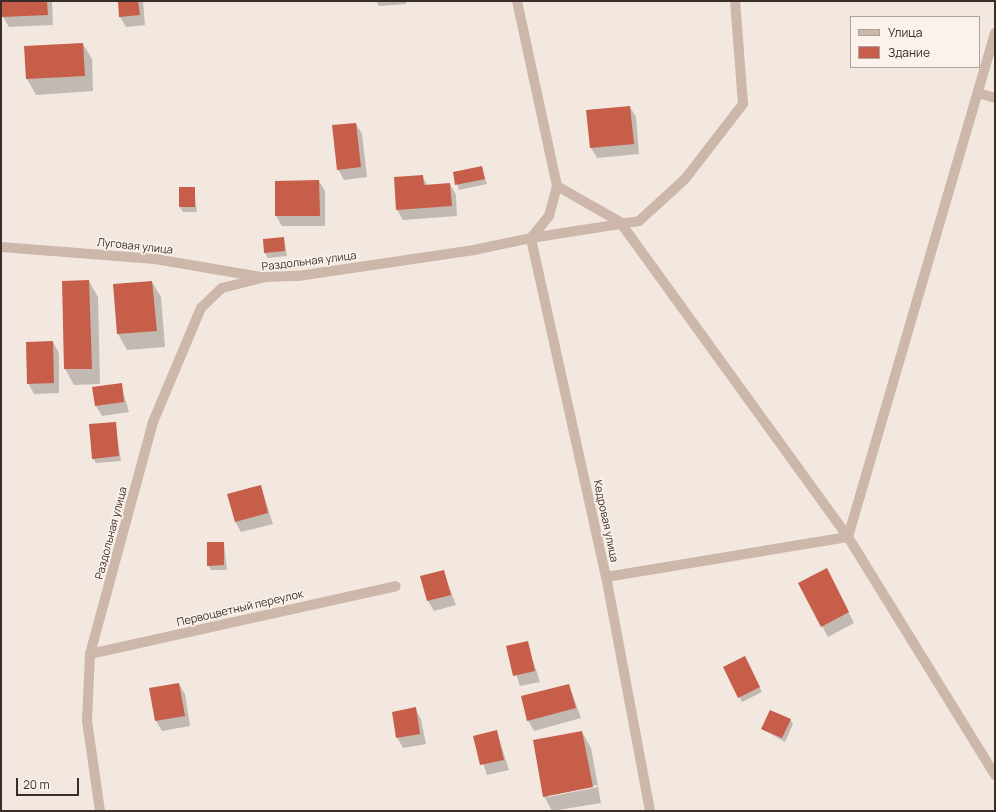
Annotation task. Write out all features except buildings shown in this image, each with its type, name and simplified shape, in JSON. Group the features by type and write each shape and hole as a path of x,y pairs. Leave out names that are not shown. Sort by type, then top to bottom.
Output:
{"street":[{"path":"517,1 557,186 549,216 531,238"},
{"name":"Раздольная улица","path":"100,811 87,721 90,654 153,422 201,308 222,288 265,277 298,276 436,256 620,222 639,221 685,179 742,104 735,1"},
{"path":"848,538 995,33"},
{"path":"978,93 995,98"},
{"path":"557,186 620,222 848,538 995,775"},
{"name":"Кедровая улица","path":"531,238 606,577 650,811"},
{"name":"Луговая улица","path":"1,247 155,259 265,277"},
{"path":"606,577 848,538"},
{"name":"Первоцветный переулок","path":"90,654 396,586"}]}
